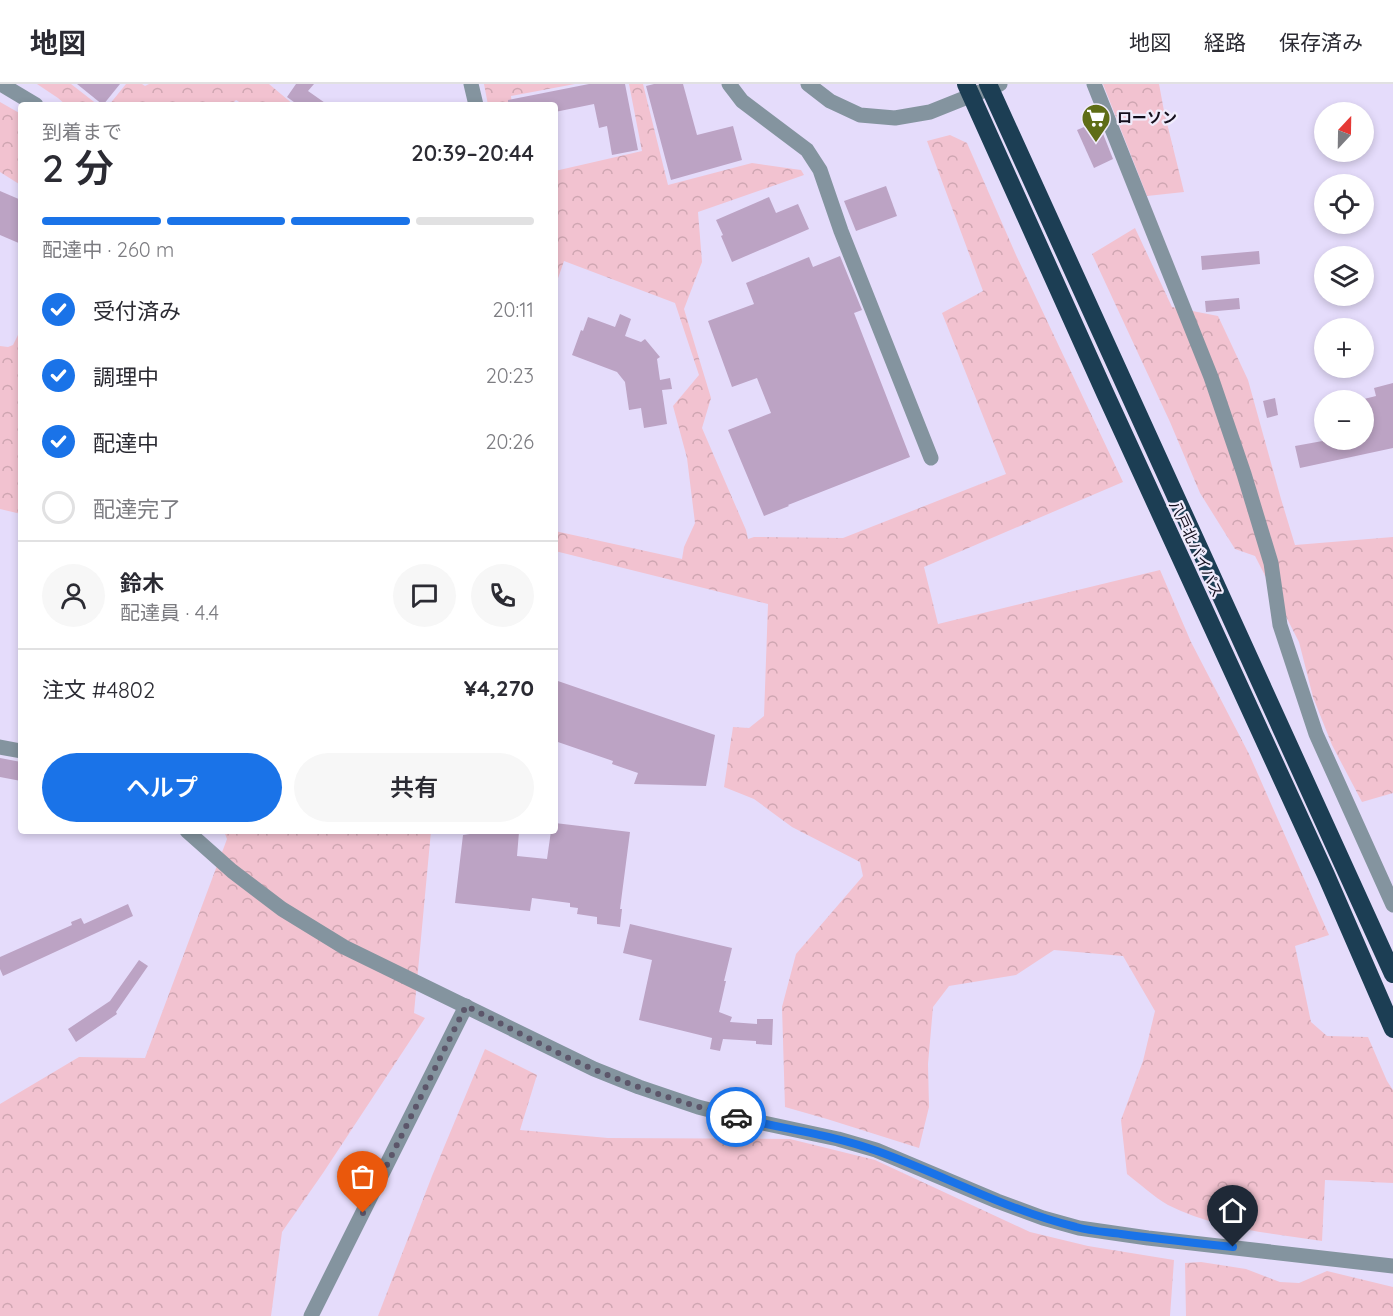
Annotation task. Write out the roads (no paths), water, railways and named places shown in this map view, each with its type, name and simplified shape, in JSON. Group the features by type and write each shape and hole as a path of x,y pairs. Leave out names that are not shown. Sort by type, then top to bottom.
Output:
{"highway":[{"name":"八戸北バイパス","path":"992,85 1393,974"},
{"name":"八戸北バイパス","path":"968,90 1326,875 1393,1029"}],"street":[{"path":"1,84 31,102"},
{"path":"471,84 475,102"},
{"path":"729,84 742,101 807,150 820,170 841,231 931,458"},
{"path":"808,84 830,101 860,115 895,118 930,112 968,90 992,85"},
{"path":"1094,84 1211,377 1271,563 1280,625 1316,734 1393,905"},
{"path":"0,747 18,750"},
{"path":"190,834 232,871 282,909 344,947 594,1069 639,1087 698,1107 876,1150 997,1201 1079,1228 1393,1266"},
{"path":"312,1316 466,1006"}],"place":[{"name":"ローソン","path":"1096,144"}]}
